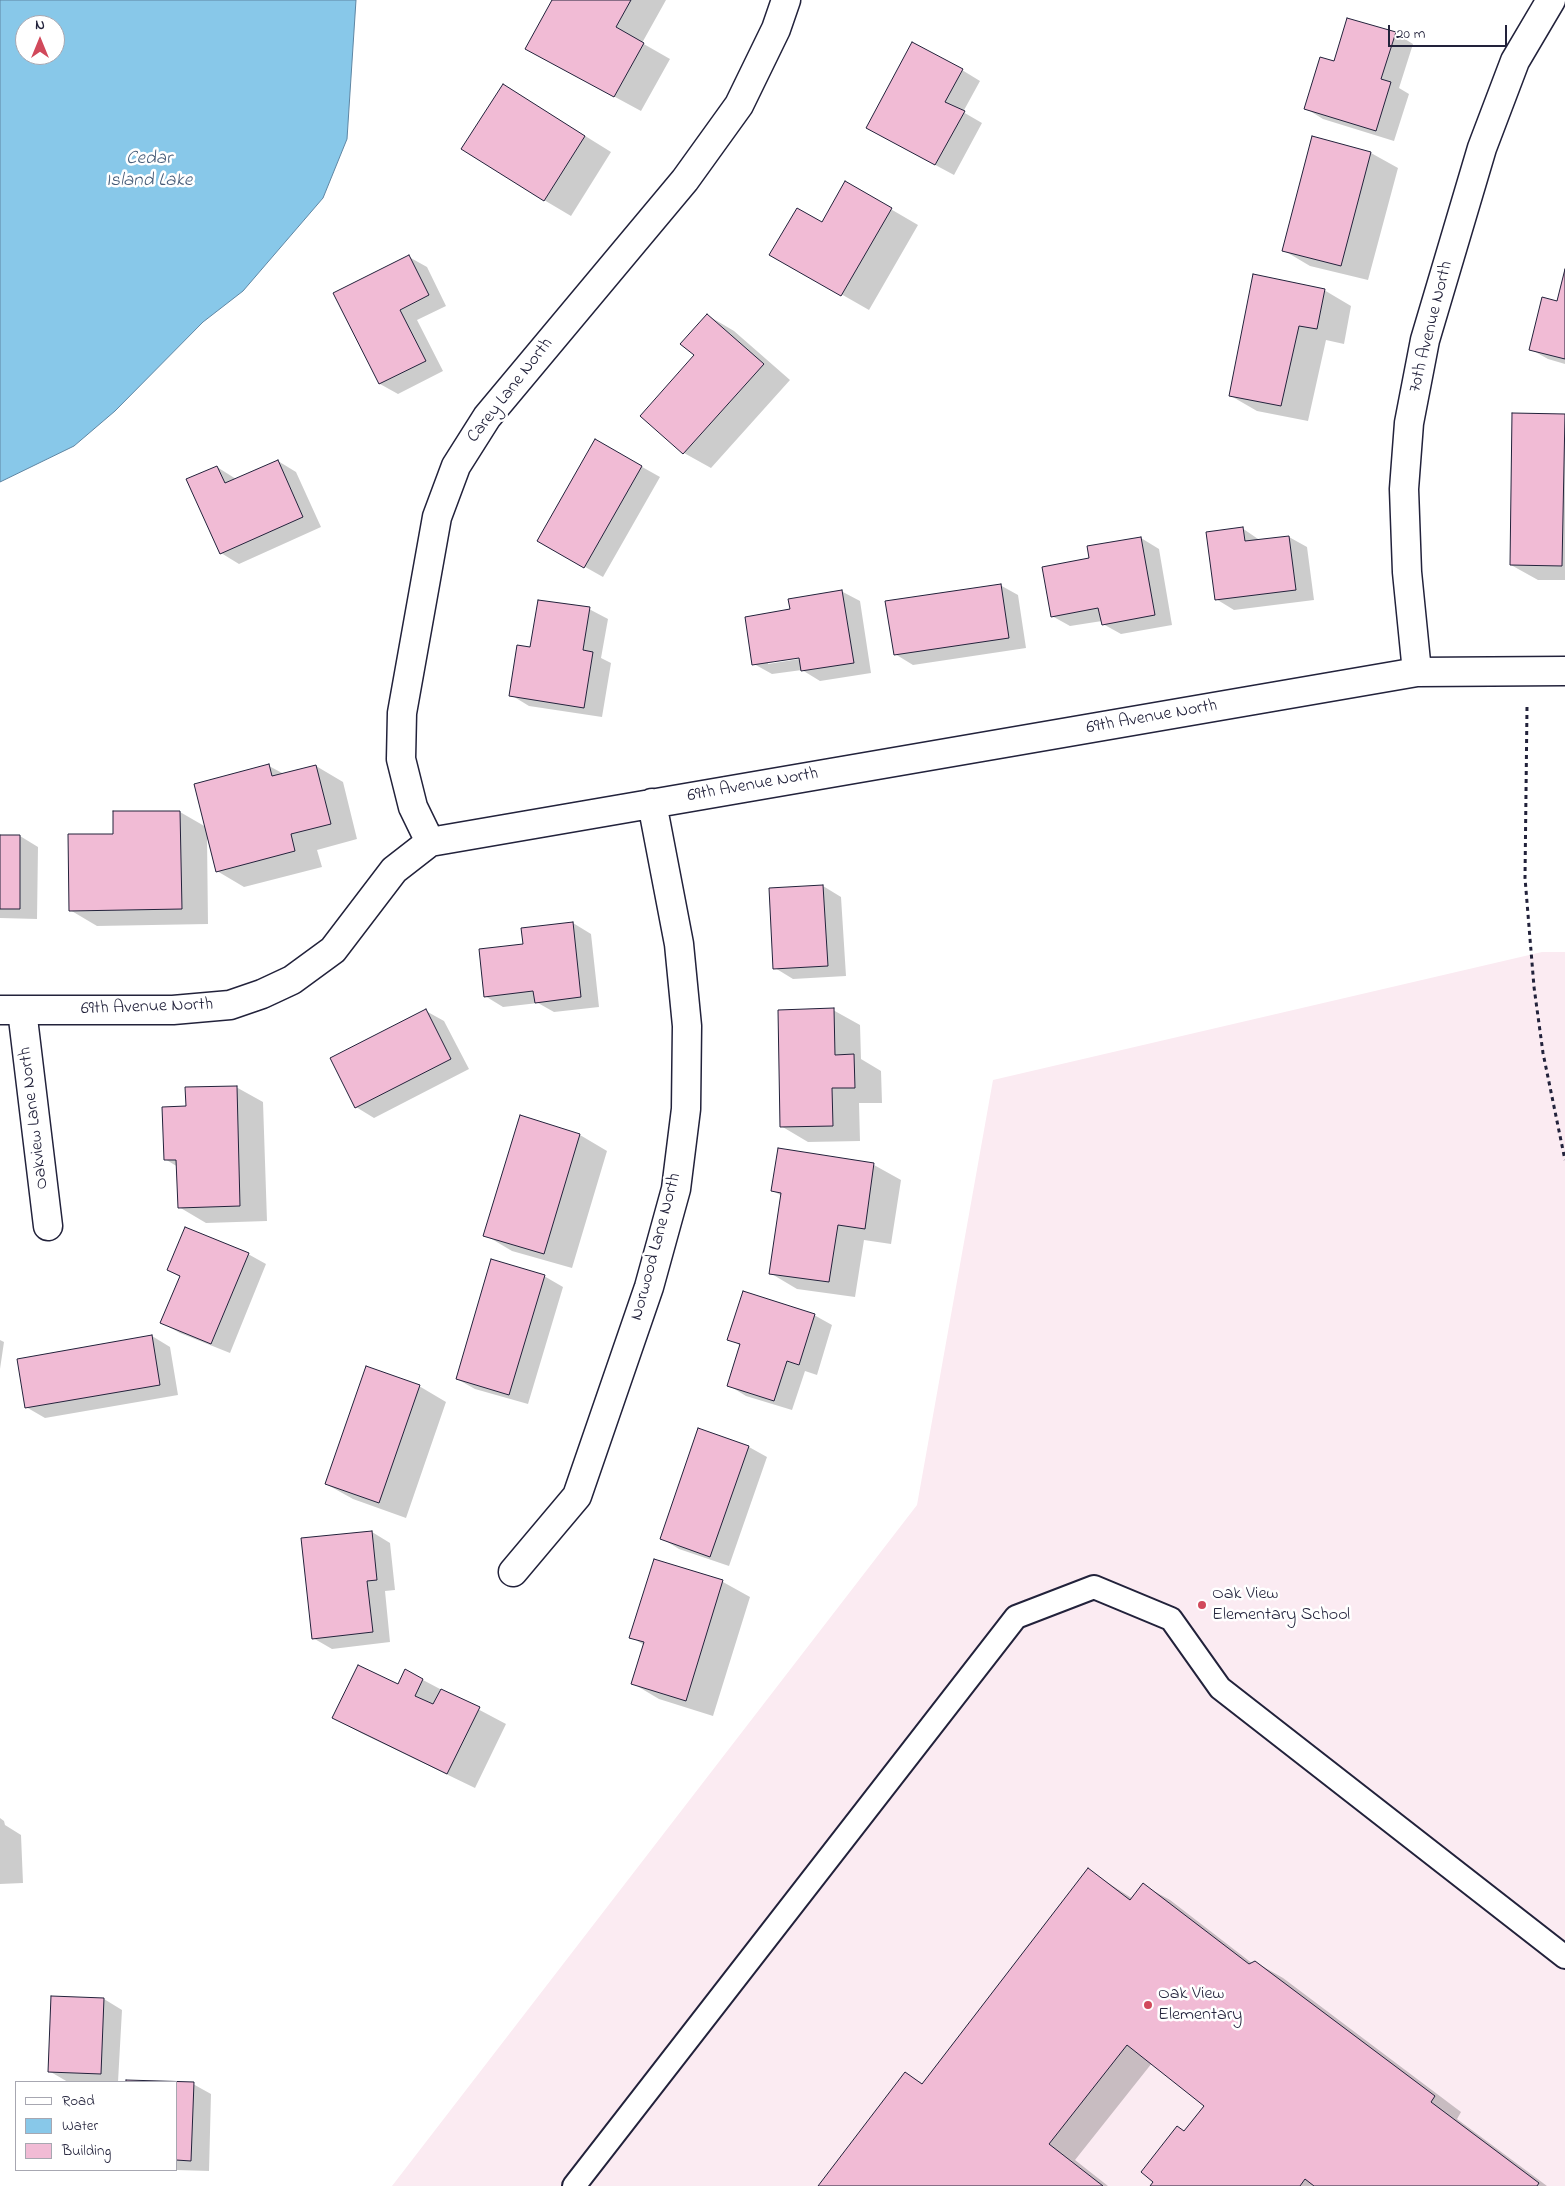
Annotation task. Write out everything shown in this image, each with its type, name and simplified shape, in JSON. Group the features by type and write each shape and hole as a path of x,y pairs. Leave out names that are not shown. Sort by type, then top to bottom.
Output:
{"street":[{"name":"Carey Lane North","path":"430,842 413,807 402,759 402,713 436,517 456,466 486,417 685,180 734,112 776,29 786,0"},
{"name":"70th Avenue North","path":"1417,672 1407,572 1404,489 1409,423 1425,340 1482,148 1515,61 1551,0"},
{"name":"69th Avenue North","path":"11,1010 173,1010 230,1004 262,994 292,980 333,950 394,870 430,842 1417,672 1565,671"},
{"name":"Norwood Lane North","path":"513,1572 577,1496 649,1288 676,1189 686,1109 687,1026 679,944 652,803"},
{"name":"Oakview Lane North","path":"11,1010 48,1226"}],"lane":[{"path":"574,2186 1016,1617 1094,1587 1171,1619 1220,1688 1565,1957"}],"path":[{"path":"1527,671 1526,888 1539,1025 1565,1160"}],"shaded area":[{"name":"Oak View Elementary School","path":"1542,952 1565,952 1565,2186 392,2186 917,1505 993,1080"}],"water":[{"name":"Cedar Island Lake","path":"0,0 356,0 347,139 323,198 243,291 203,322 115,411 74,446 0,482"}],"building":[{"path":"552,0 631,0 616,27 644,43 614,97 525,49"},
{"path":"1347,18 1396,32 1381,79 1391,82 1376,131 1304,109 1320,57 1334,61"},
{"path":"912,42 963,69 945,102 965,111 935,165 866,128"},
{"path":"503,84 585,136 544,201 461,149"},
{"path":"1312,136 1371,152 1341,266 1282,251"},
{"path":"845,181 892,208 841,296 769,255 797,208 822,222"},
{"path":"409,255 429,295 400,310 426,361 379,384 333,293"},
{"path":"1565,269 1565,359 1529,350 1542,297 1557,301"},
{"path":"1253,274 1325,289 1317,329 1299,326 1281,406 1229,396"},
{"path":"707,314 764,364 683,454 640,416 694,355 680,344"},
{"path":"1512,413 1565,414 1562,566 1510,565"},
{"path":"595,439 642,466 584,568 537,541"},
{"path":"278,460 303,517 220,554 186,479 217,466 225,483"},
{"path":"1243,527 1245,541 1289,536 1296,590 1215,600 1206,532"},
{"path":"1141,537 1155,615 1102,625 1098,608 1051,617 1042,567 1089,558 1087,546"},
{"path":"1001,584 1009,638 894,655 885,601"},
{"path":"842,590 854,663 801,671 799,658 752,665 745,617 790,609 788,599"},
{"path":"538,600 590,607 583,650 593,652 584,708 509,696 517,645 530,647"},
{"path":"269,764 272,776 316,765 331,824 291,834 295,851 216,872 194,784"},
{"path":"113,811 180,811 182,909 69,911 68,834 113,834"},
{"path":"0,835 20,835 20,909 0,909"},
{"path":"823,885 828,966 773,969 769,888"},
{"path":"573,922 581,997 535,1003 533,991 484,997 479,949 523,944 521,928"},
{"path":"834,1008 835,1055 854,1054 855,1088 832,1088 833,1126 780,1127 778,1010"},
{"path":"426,1009 451,1059 355,1108 330,1058"},
{"path":"237,1086 240,1206 178,1208 176,1160 164,1160 162,1107 186,1106 185,1087"},
{"path":"520,1115 580,1134 544,1254 483,1236"},
{"path":"778,1148 874,1163 865,1229 838,1225 829,1282 769,1274 781,1193 771,1191"},
{"path":"185,1227 249,1253 211,1344 160,1323 180,1276 167,1270"},
{"path":"491,1259 545,1275 509,1395 456,1379"},
{"path":"743,1291 815,1314 799,1365 787,1361 774,1401 727,1386 740,1344 727,1340"},
{"path":"152,1335 160,1385 25,1408 17,1359"},
{"path":"366,1366 420,1385 379,1503 325,1484"},
{"path":"698,1428 749,1446 710,1557 660,1539"},
{"path":"372,1531 377,1580 367,1581 373,1632 312,1639 301,1538"},
{"path":"654,1559 723,1580 686,1701 631,1684 644,1642 629,1638"},
{"path":"358,1665 398,1684 405,1669 423,1679 415,1696 433,1704 441,1689 480,1707 447,1774 332,1718"},
{"name":"Oak View Elementary","path":"1088,1868 1130,1900 1143,1883 1249,1964 1255,1961 1435,2096 1431,2102 1539,2183 1537,2186 1314,2186 1305,2179 1300,2186 1150,2186 1153,2182 1141,2172 1177,2126 1184,2131 1204,2106 1127,2045 1049,2144 1103,2186 818,2186 905,2072 922,2084"},
{"path":"51,1996 104,1998 101,2074 48,2072"},
{"path":"126,2080 160,2081 126,2081"},
{"path":"178,2082 194,2082 191,2161 178,2160"}],"place":[{"name":"Oak View Elementary School","path":"1202,1605"},
{"name":"Oak View Elementary","path":"1148,2005"}]}
